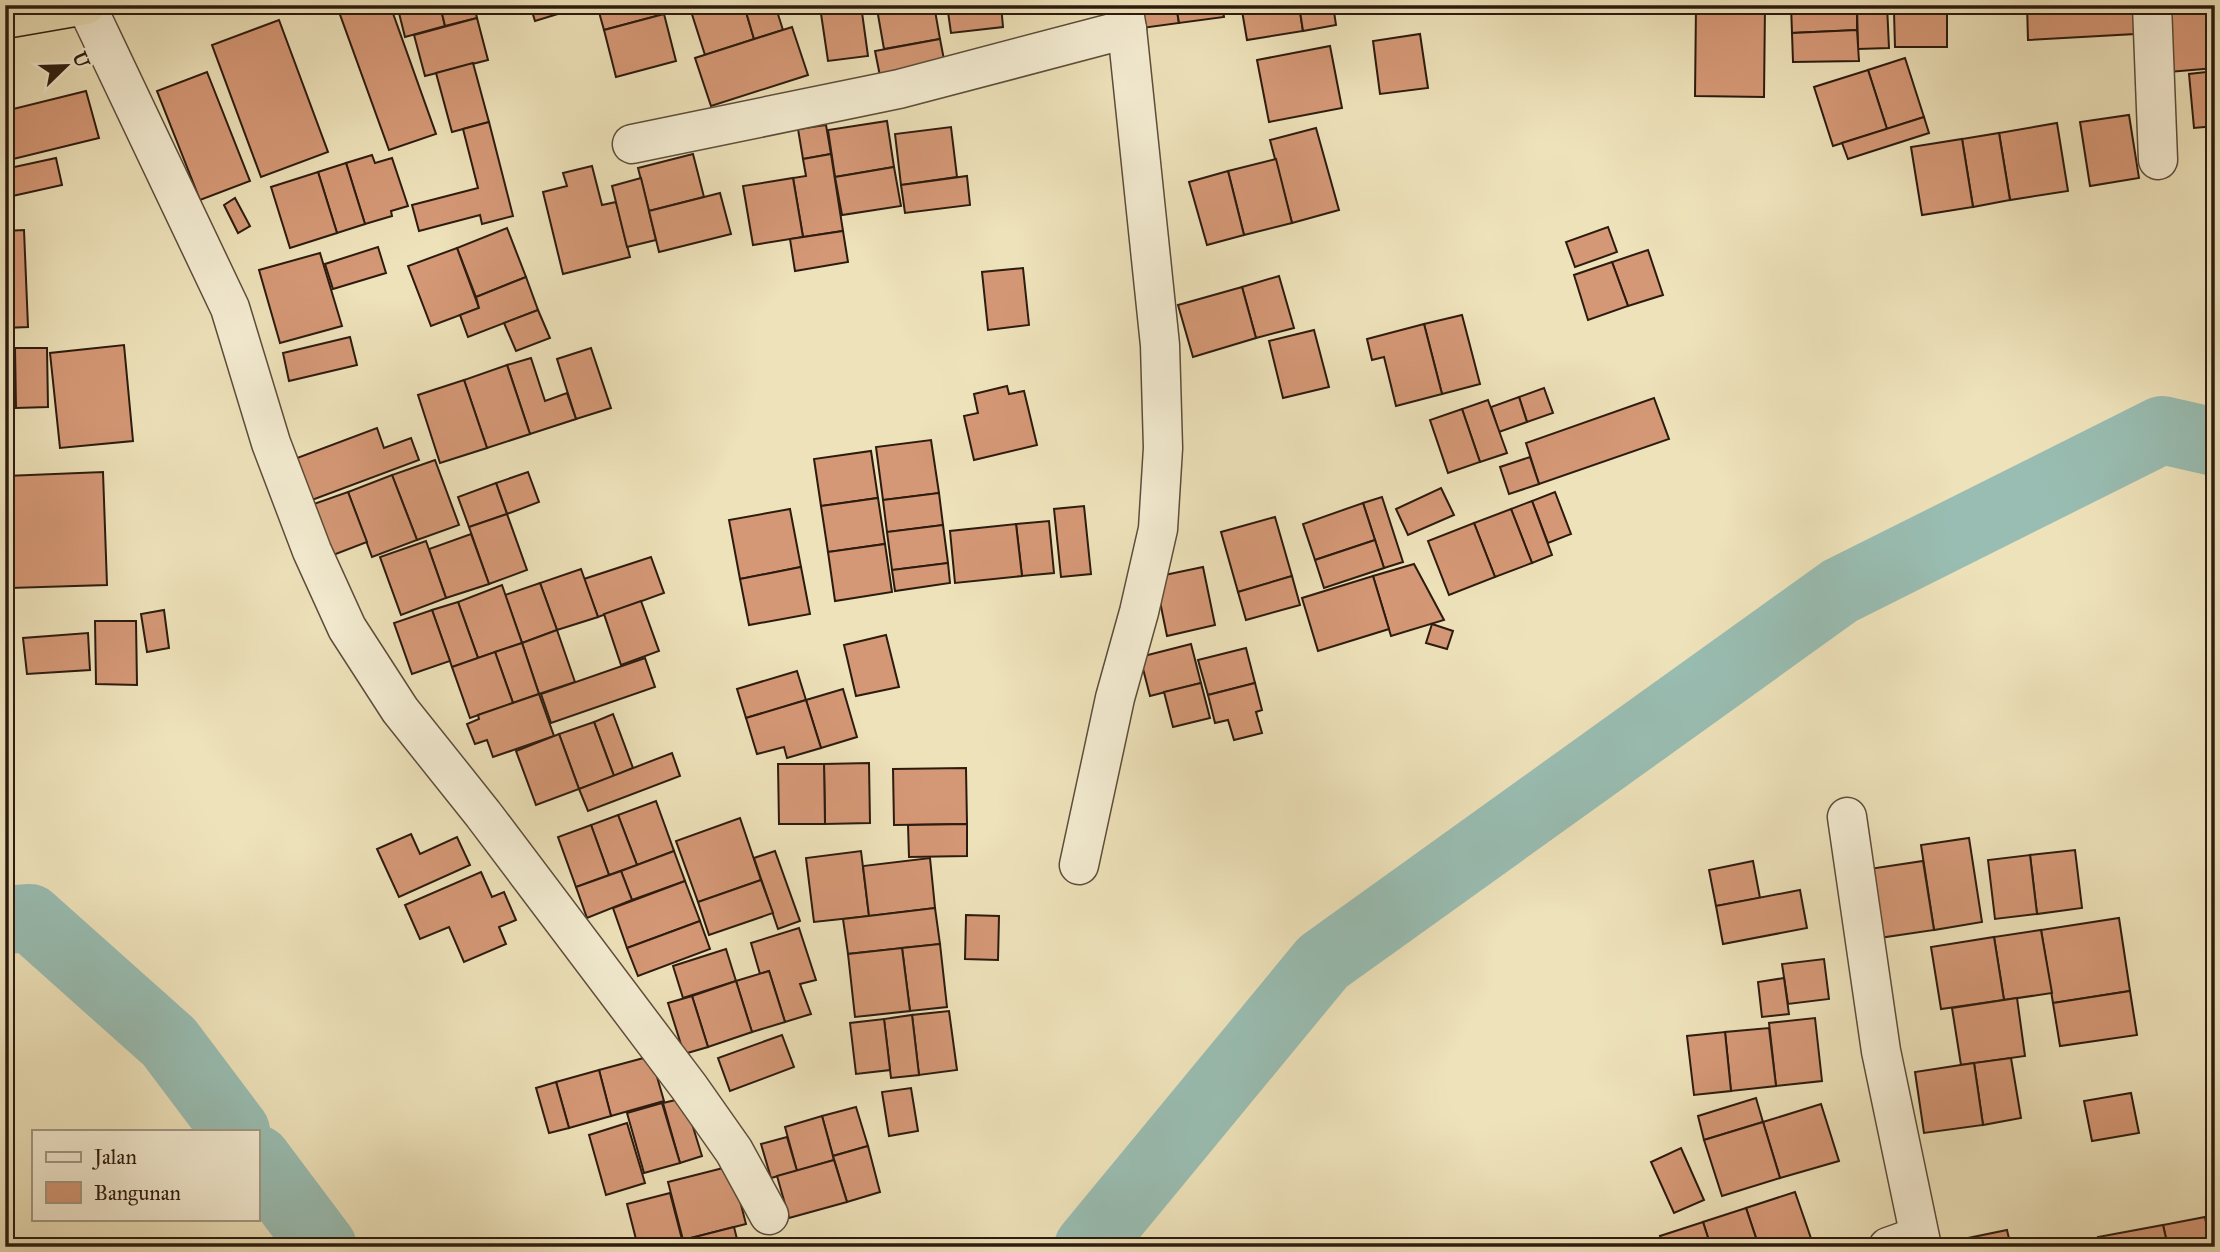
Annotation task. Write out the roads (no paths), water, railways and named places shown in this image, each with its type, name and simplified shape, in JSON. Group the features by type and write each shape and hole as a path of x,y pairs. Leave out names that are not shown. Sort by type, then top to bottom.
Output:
{"highway":[{"path":"5,19 86,5"}],"street":[{"path":"86,5 230,308 271,443 312,551 347,628 400,710 690,1087 734,1151 769,1215"},
{"path":"2152,5 2158,160"},
{"path":"632,144 899,89 1125,17 1160,345 1163,448 1158,528 1139,612 1115,698 1079,865"},
{"path":"1847,817 1910,1243"}],"waterway":[{"path":"1088,1247 1323,962 1840,591 2162,430 2215,442"},
{"path":"5,920 30,918 169,1042 235,1130"},
{"path":"259,1162 323,1247"}]}
